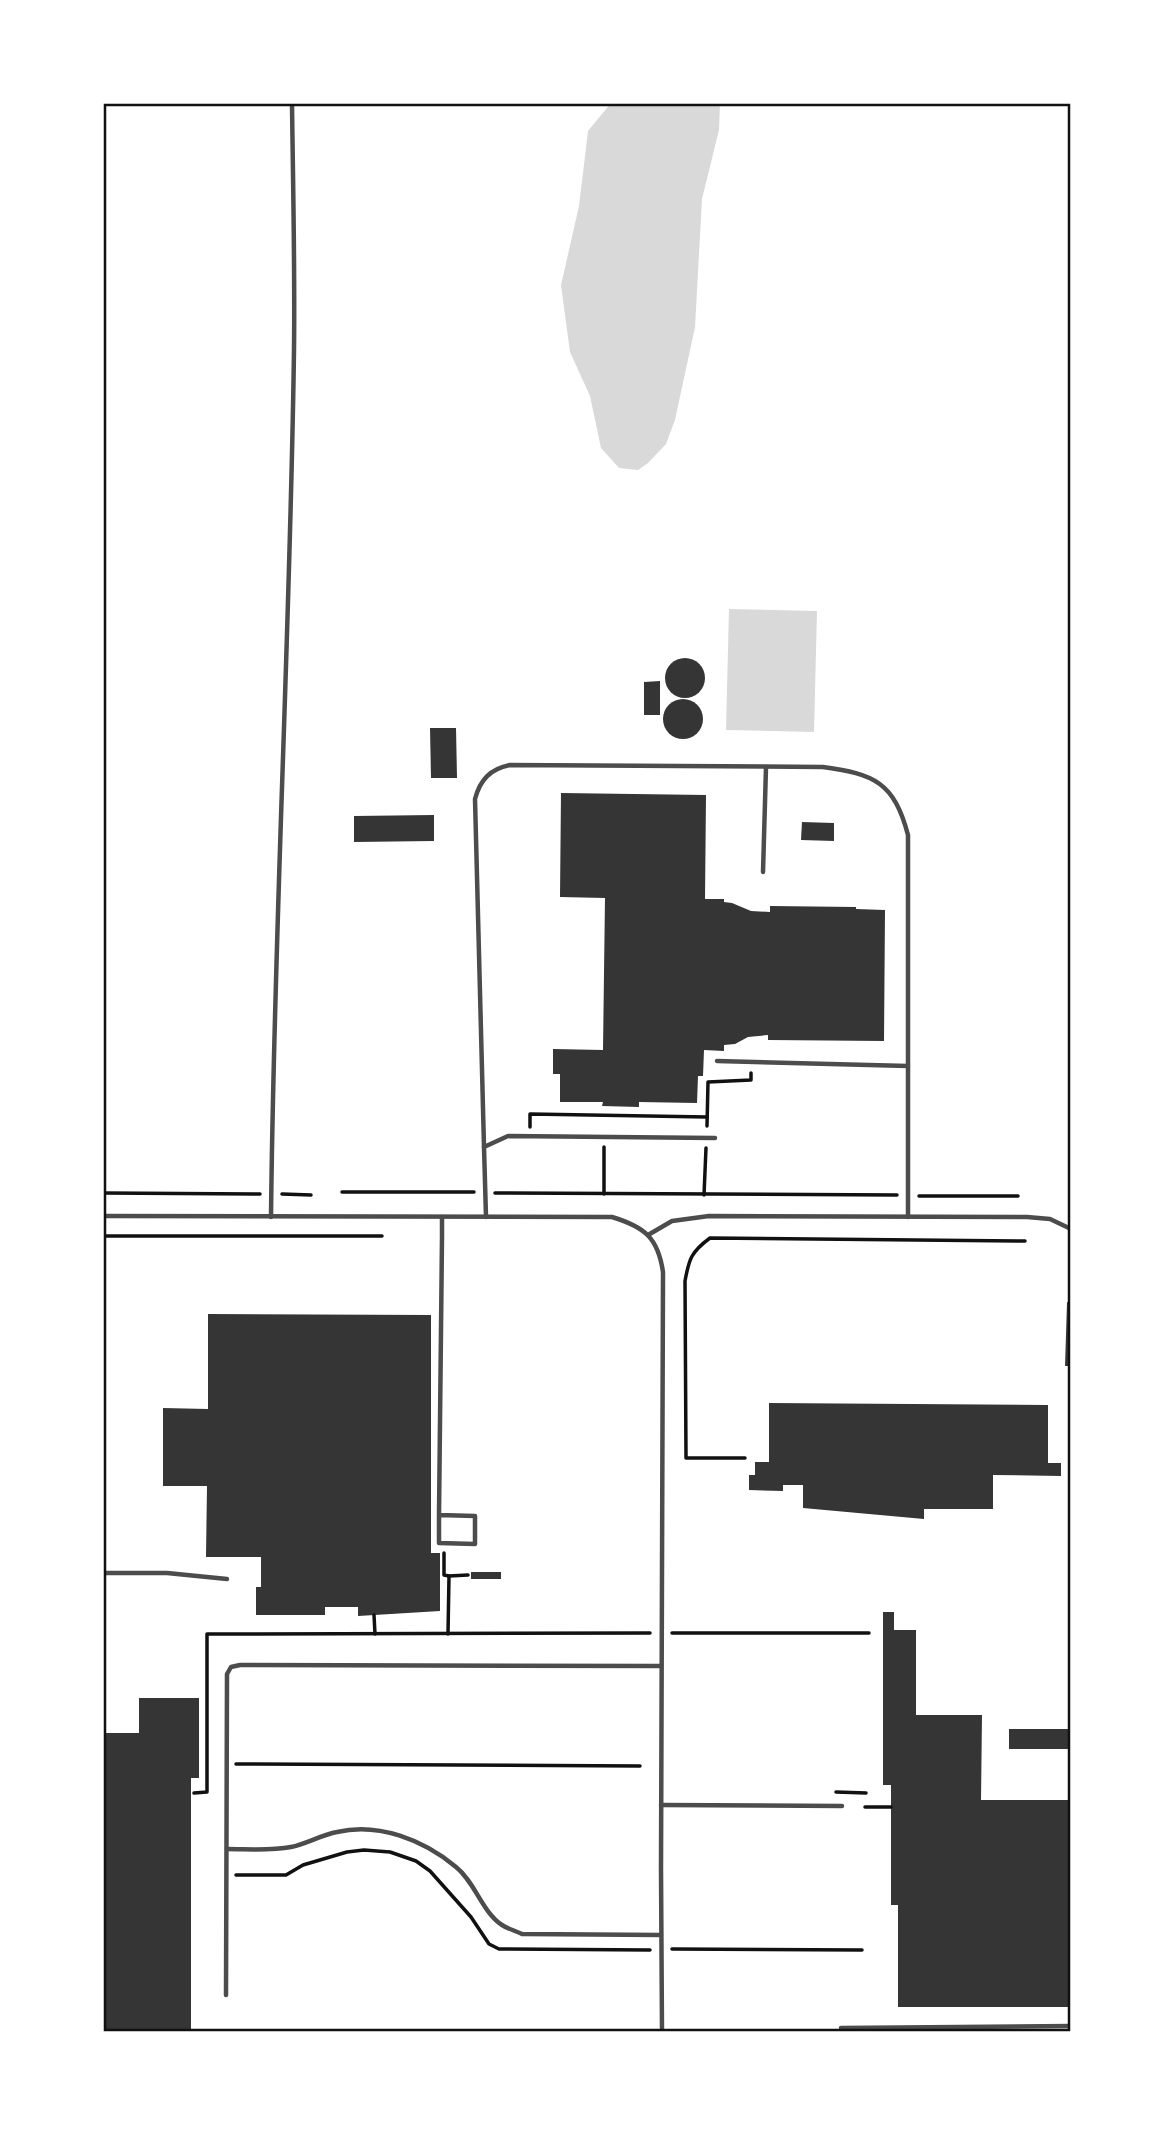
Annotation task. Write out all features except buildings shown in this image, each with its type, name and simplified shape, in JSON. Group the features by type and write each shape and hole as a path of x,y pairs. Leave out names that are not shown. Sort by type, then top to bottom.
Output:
{"lane":[{"path":"271,1217 294,349 292,103"},
{"path":"486,1217 475,799 478,787 486,776 498,767 510,765 822,767 856,772 890,792 898,803 908,835 908,1217"},
{"path":"764,872 766,767"},
{"path":"717,1061 908,1066"},
{"path":"484,1147 508,1136 715,1138"},
{"path":"103,1216 612,1217 634,1223 660,1250 663,1272 662,2032"},
{"path":"648,1235 672,1221 709,1216 1050,1219 1071,1229"},
{"path":"439,1515 475,1516 475,1544 439,1543 439,1515 442,1217"},
{"path":"103,1573 167,1573 226,1579"},
{"path":"226,1995 227,1674 231,1667 662,1666"},
{"path":"661,1805 842,1806"},
{"path":"227,1849 291,1847 341,1830 368,1829 391,1833 413,1840 458,1869 495,1919 503,1926 522,1934 661,1935"},
{"path":"841,2028 1071,2026"}],"path":[{"path":"704,1195 708,1082 751,1080 751,1062"},
{"path":"530,1136 530,1114 707,1117"},
{"path":"604,1115 604,1194"},
{"path":"342,1192 1018,1196"},
{"path":"103,1193 311,1195"},
{"path":"103,1236 382,1236"},
{"path":"745,1458 686,1458 685,1281 691,1255 702,1244 710,1238 1025,1241"},
{"path":"444,1543 444,1575 468,1575"},
{"path":"448,1634 449,1576"},
{"path":"374,1615 375,1634"},
{"path":"194,1793 207,1792 206,1634 869,1633"},
{"path":"207,1764 640,1766"},
{"path":"865,1807 891,1807"},
{"path":"227,1875 286,1875 303,1865 347,1852 390,1852 416,1861 430,1871 471,1917 489,1944 499,1949 862,1950"}],"shaded area":[{"path":"611,103 720,103 719,130 702,199 695,327 675,420 666,444 638,470 619,468 601,448 590,396 570,352 561,285 579,206 588,131"},
{"path":"729,609 817,611 814,732 726,730"}]}
